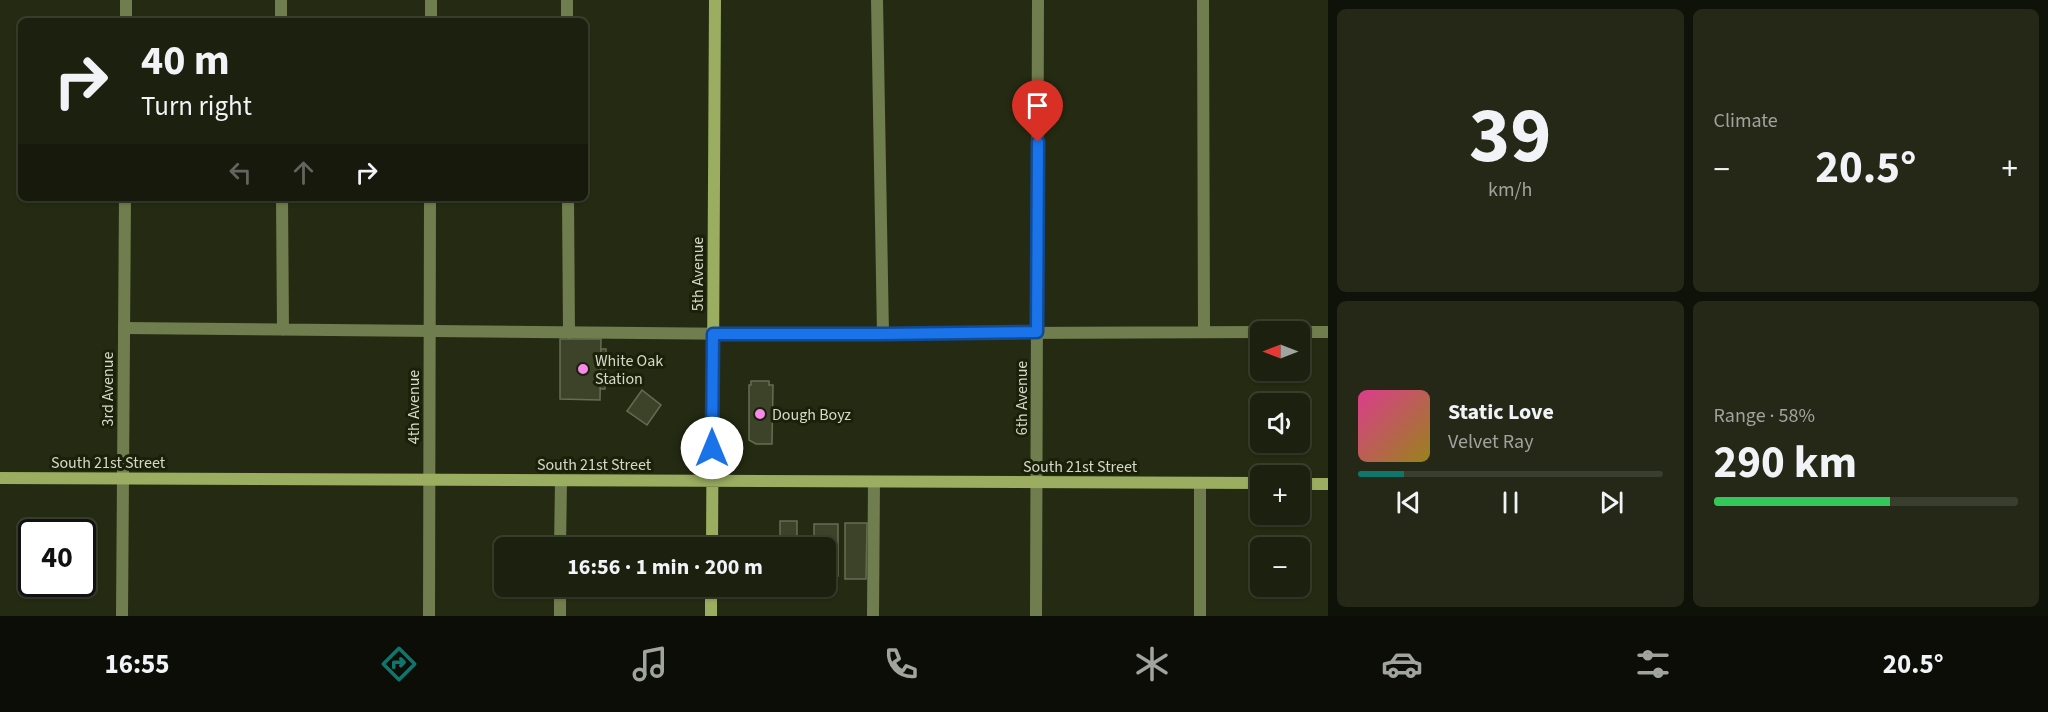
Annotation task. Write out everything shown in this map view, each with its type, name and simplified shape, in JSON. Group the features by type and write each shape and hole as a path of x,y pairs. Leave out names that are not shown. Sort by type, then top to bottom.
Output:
{"street":[{"path":"126,0 126,18"},
{"path":"281,0 281,18"},
{"path":"431,0 431,18"},
{"path":"567,0 567,18"},
{"name":"5th Avenue","path":"712,537 715,0"},
{"path":"877,0 884,334"},
{"name":"6th Avenue","path":"1036,616 1038,0"},
{"path":"1203,0 1204,332"},
{"name":"3rd Avenue","path":"122,616 125,201"},
{"path":"282,201 283,330"},
{"name":"4th Avenue","path":"429,616 430,201"},
{"path":"568,201 569,333"},
{"path":"124,328 713,334 1250,332"},
{"path":"1310,332 1328,333"},
{"name":"South 21st Street","path":"0,478 1250,483"},
{"path":"560,537 561,481"},
{"path":"873,616 874,482"},
{"path":"1200,483 1200,616"},
{"path":"1310,484 1328,484"},
{"path":"560,597 560,616"},
{"path":"711,597 711,616"}],"building":[{"path":"560,339 601,339 600,400 560,399"},
{"path":"601,349 606,349 605,389 600,389"},
{"path":"751,381 769,381 769,385 773,385 772,444 756,444 749,440 749,385"},
{"path":"642,390 661,405 647,425 627,411"},
{"path":"780,521 797,521 797,537 780,537"},
{"path":"845,523 867,523 866,579 845,579"},
{"path":"814,524 838,524 838,576 836,576 836,537 814,537"}],"place":[{"name":"White Oak Station","path":"583,369"},
{"name":"Dough Boyz","path":"760,414"}],"route":[{"path":"712,448 713,334 1037,332 1038,142"}]}
